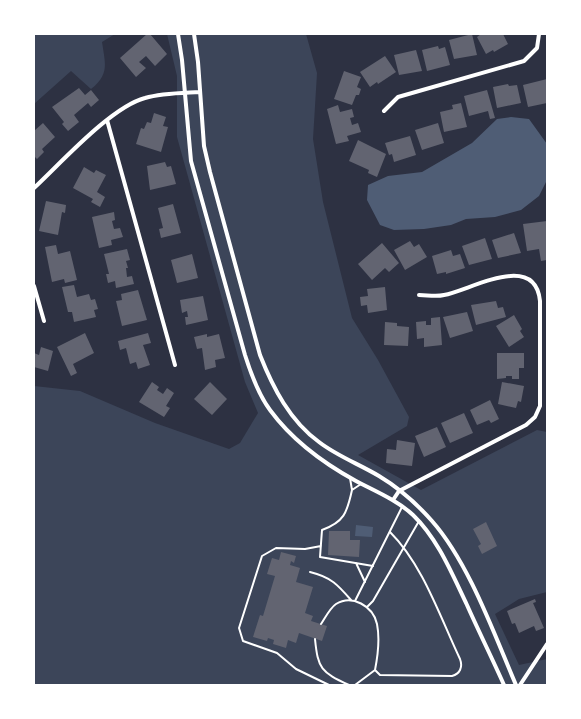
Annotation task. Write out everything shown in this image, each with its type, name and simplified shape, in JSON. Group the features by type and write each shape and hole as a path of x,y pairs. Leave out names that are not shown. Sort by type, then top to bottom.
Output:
{"street":[{"path":"178,34 191,161 245,355 255,382 269,410 290,434 313,454 349,477 392,500 419,521 438,547 452,574 504,685"},
{"path":"194,34 198,62 204,146 260,355 269,377 282,400 298,423 318,442 340,456 380,477 399,491 432,521 447,538 460,559 516,685"},
{"path":"384,110 398,97 524,61 536,48 539,34"},
{"path":"34,188 107,120 126,106 144,98 199,92"},
{"path":"107,120 175,365"},
{"path":"392,500 399,491 526,425 535,417 540,406 540,301 537,289 530,280 512,274 443,296 419,295"},
{"path":"34,286 44,322"},
{"path":"520,685 547,644"}],"lane":[{"path":"349,477 352,490 348,510 344,517 322,530 320,557 373,566"},
{"path":"352,490 362,484"},
{"path":"355,601 402,507"},
{"path":"367,607 373,601 419,521"},
{"path":"375,670 380,675 452,676 458,673 462,666 417,569 404,547 390,532"},
{"path":"321,546 305,549 276,548 262,556 239,628 243,640 278,653 296,669 329,685"},
{"path":"356,563 365,582"},
{"path":"310,572 321,575 337,584 351,600"},
{"path":"321,624 334,605 351,600 367,607 373,613 378,632 378,656 375,670 354,685"},
{"path":"315,639 317,661 330,675 349,685"}],"shaded area":[{"path":"34,34 115,34 102,42 105,68 104,73 97,84 91,89 71,71 34,104"},
{"path":"167,34 306,34 317,73 313,139 323,202 352,318 378,360 409,417 407,426 358,455 421,490 537,430 547,432 547,592 519,599 495,614 519,665 547,659 547,685 34,685 34,386 80,391 155,423 229,449 240,443 258,413 245,382 177,137 177,76"},
{"path":"511,117 529,119 547,144 547,180 539,196 521,210 495,217 466,219 451,225 424,229 394,230 380,225 367,200 368,185 388,176 422,172 472,143 497,119"},
{"path":"356,525 373,527 372,537 355,536"}],"building":[{"path":"147,34 150,34 167,54 155,66 146,56 139,62 146,68 136,77 120,58"},
{"path":"472,34 477,55 454,59 449,40"},
{"path":"481,34 503,34 508,44 494,52 493,50 486,54 477,37"},
{"path":"438,46 439,49 445,47 450,65 427,71 422,50"},
{"path":"416,50 422,71 399,75 394,55"},
{"path":"385,56 396,72 378,84 377,82 370,87 360,72"},
{"path":"344,71 361,77 357,87 361,89 359,95 356,95 352,105 334,99"},
{"path":"547,79 547,103 528,107 523,85"},
{"path":"508,84 509,86 517,85 521,103 497,108 493,87"},
{"path":"79,88 85,95 91,90 99,100 91,107 88,103 74,115 79,122 68,131 62,124 64,122 52,107"},
{"path":"487,90 495,118 490,119 488,111 469,116 464,96"},
{"path":"461,103 467,127 444,132 440,112 453,109 452,105"},
{"path":"338,105 340,112 352,109 354,117 350,118 352,125 358,123 361,132 347,136 349,141 336,144 327,109"},
{"path":"154,113 166,117 163,126 168,127 161,152 136,144 141,128 144,129 147,122 151,123"},
{"path":"43,123 55,137 42,149 44,152 37,159 34,156 34,131"},
{"path":"438,123 444,143 422,150 415,130"},
{"path":"410,136 416,155 394,162 392,154 389,155 385,143"},
{"path":"358,140 386,154 377,177 368,173 369,170 349,161"},
{"path":"165,162 167,167 171,166 176,184 150,190 147,166"},
{"path":"84,167 94,173 96,170 106,175 97,192 105,197 100,207 91,202 93,199 73,188"},
{"path":"46,201 66,205 65,213 62,212 58,235 39,231"},
{"path":"173,204 181,233 161,238 159,229 163,228 158,208"},
{"path":"114,212 115,220 112,221 114,229 120,228 123,237 111,240 112,245 99,248 92,217"},
{"path":"547,221 547,260 541,261 539,249 527,251 523,224"},
{"path":"514,233 521,253 498,258 492,240"},
{"path":"485,238 492,259 469,265 462,246"},
{"path":"410,241 414,247 419,244 427,257 405,270 394,250"},
{"path":"382,243 399,263 389,272 385,268 372,280 358,264"},
{"path":"56,245 58,254 70,251 77,280 65,283 64,279 52,282 45,247"},
{"path":"127,249 130,260 126,261 128,268 126,268 127,277 132,276 134,284 116,288 115,281 108,283 106,274 109,274 104,254"},
{"path":"451,250 453,256 460,254 465,268 446,274 446,272 437,274 432,256"},
{"path":"192,254 198,278 177,283 171,260"},
{"path":"74,285 77,297 89,294 91,300 95,299 98,309 94,310 96,317 74,322 72,312 68,312 62,287"},
{"path":"385,287 387,310 368,313 367,305 361,306 360,297 368,296 367,289"},
{"path":"138,290 147,320 122,326 116,301 122,300 121,294"},
{"path":"203,296 208,320 186,325 185,317 188,317 187,311 182,313 180,300"},
{"path":"496,301 498,308 503,307 506,317 476,325 471,305"},
{"path":"467,312 473,331 450,338 443,317"},
{"path":"514,315 522,329 520,331 524,337 509,347 496,326"},
{"path":"440,317 442,345 424,347 424,338 417,339 416,322 426,321 426,325 431,325 431,318"},
{"path":"385,322 397,323 397,326 409,327 408,346 384,345"},
{"path":"85,333 94,353 73,364 77,373 71,376 57,347"},
{"path":"148,333 151,343 143,345 150,365 138,369 136,362 130,364 126,348 120,350 118,341"},
{"path":"207,334 207,337 219,334 225,358 215,360 216,367 205,370 202,348 197,349 194,337"},
{"path":"41,347 53,351 48,371 34,367 34,353 39,355"},
{"path":"497,353 524,353 524,368 519,368 519,379 512,379 512,376 506,376 506,378 497,379"},
{"path":"152,382 159,387 157,390 163,394 167,388 174,393 166,406 170,408 164,417 139,402"},
{"path":"210,382 227,399 212,415 194,399"},
{"path":"502,382 524,386 521,402 518,401 516,408 498,404"},
{"path":"490,400 499,419 491,423 489,420 477,425 470,410"},
{"path":"464,413 473,433 450,443 441,423"},
{"path":"437,427 446,447 424,457 415,436"},
{"path":"397,440 415,443 412,466 386,463 387,449 396,450"},
{"path":"486,522 497,546 482,554 478,546 481,544 473,529"},
{"path":"329,531 350,531 350,540 360,540 359,557 328,555"},
{"path":"281,552 296,556 294,563 291,561 290,565 300,568 296,582 313,587 305,613 313,616 311,621 327,626 322,641 299,633 296,643 288,640 286,648 273,644 274,640 268,638 267,641 253,637 260,615 263,616 275,576 267,574 272,558 279,560"},
{"path":"535,599 536,602 533,603 544,628 536,631 534,626 519,633 515,623 512,624 507,611"}]}
